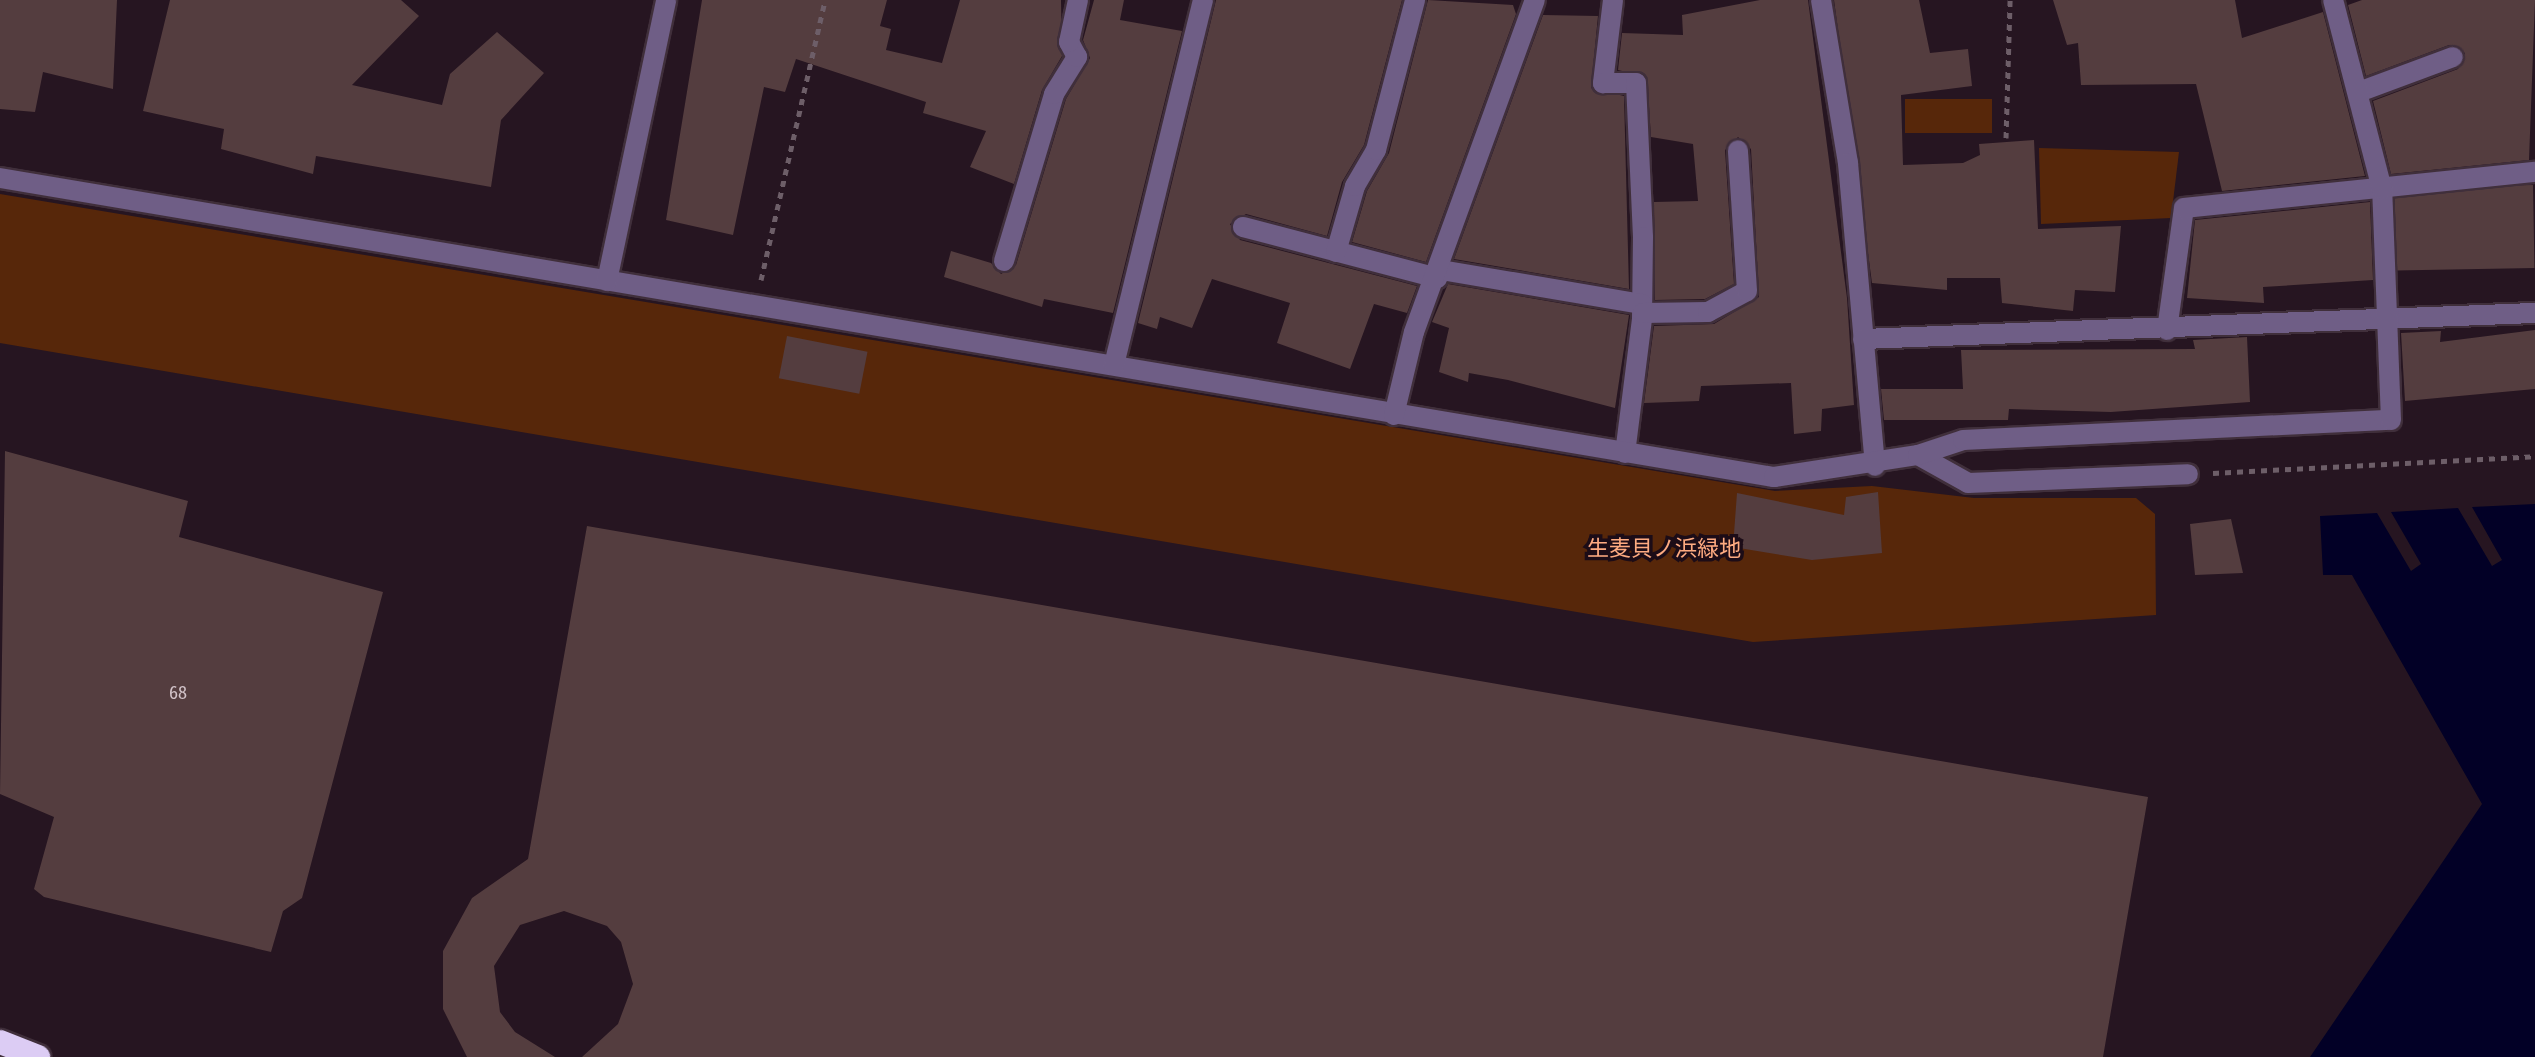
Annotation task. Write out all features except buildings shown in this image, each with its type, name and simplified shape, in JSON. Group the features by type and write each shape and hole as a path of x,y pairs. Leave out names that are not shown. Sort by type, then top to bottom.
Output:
{"highway":[{"path":"0,1042 38,1057"}],"street":[{"path":"607,281 666,0"},
{"path":"1004,261 1054,94 1077,57 1069,42 1078,0"},
{"path":"1114,365 1203,0"},
{"path":"1336,252 1355,186 1376,150 1415,0"},
{"path":"1394,415 1414,332 1439,274 1535,0"},
{"path":"1613,0 1603,83 1636,83 1643,309 1625,453"},
{"path":"1821,0 1848,163 1875,466"},
{"path":"0,178 1774,477 1875,466 1963,440 2391,420 2390,324 2382,189 2333,0"},
{"path":"2359,92 2453,57"},
{"path":"1243,227 1336,252 1439,274 1643,309 1708,312 1747,291 1738,150"},
{"path":"2167,330 2184,208 2535,172"},
{"path":"1863,339 2390,324 2535,313"},
{"path":"1918,455 1968,483 2188,474"}],"path":[{"path":"755,305 825,0"},
{"path":"2006,138 2010,0"},
{"path":"2188,474 2535,456"}],"green space":[{"path":"1905,99 1992,99 1992,133 1905,133"},
{"path":"2039,148 2179,152 2171,218 2041,224"},
{"name":"生麦貝ノ浜緑地","path":"0,194 1775,491 1872,486 1974,498 2136,498 2155,514 2156,615 1753,642 0,343"}],"water":[{"path":"2535,504 2535,1057 2310,1057 2482,804 2352,575 2323,575 2320,516 2377,513 2411,571 2421,564 2391,512 2458,508 2492,566 2502,560 2472,507"}]}
